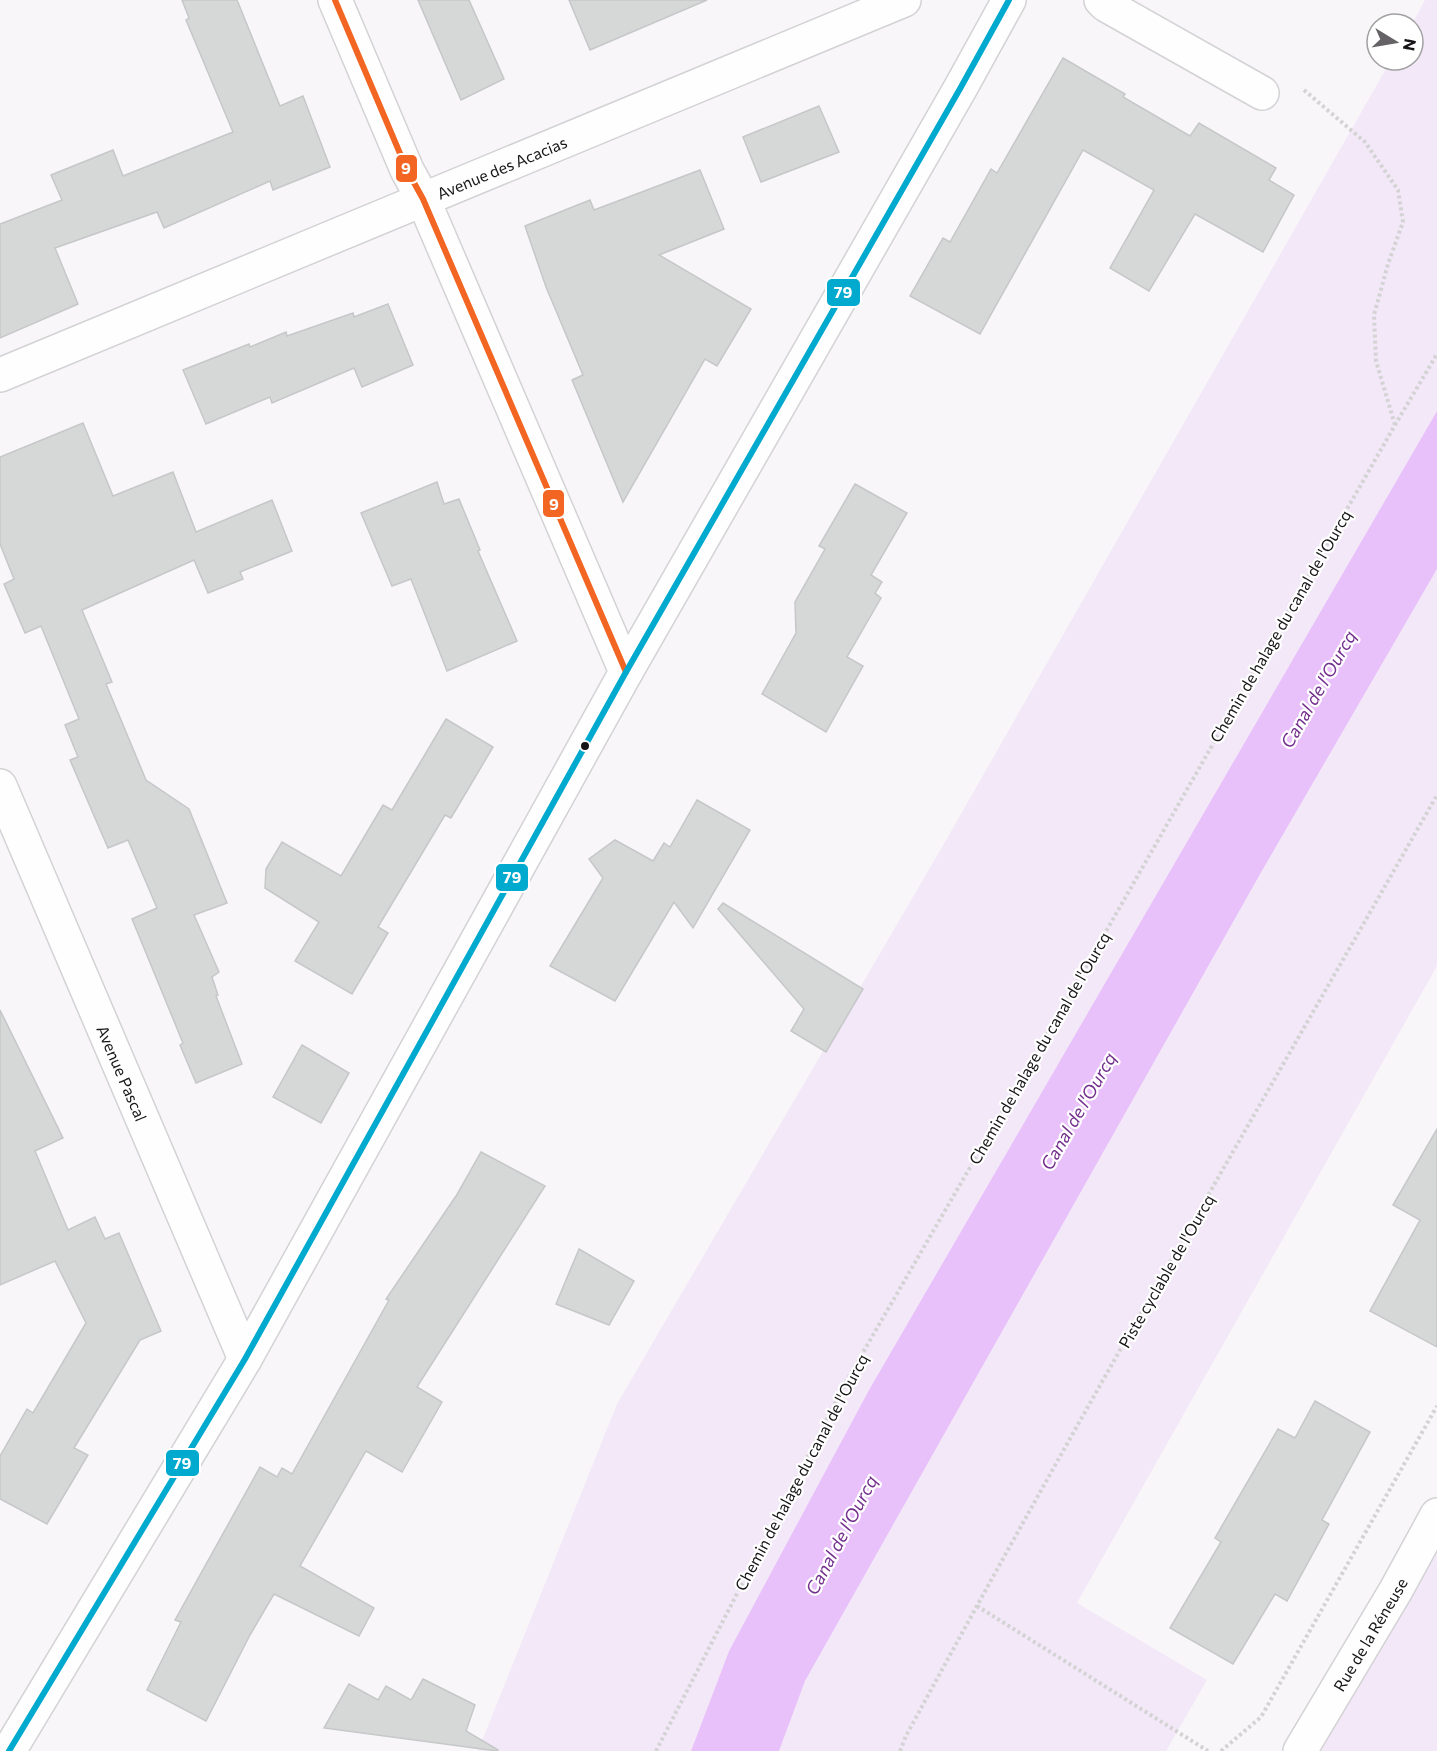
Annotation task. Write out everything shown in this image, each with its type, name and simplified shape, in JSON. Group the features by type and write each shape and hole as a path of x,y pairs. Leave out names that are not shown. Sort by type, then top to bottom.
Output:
{"street":[{"path":"335,0 626,672"},
{"name":"Avenue des Acacias","path":"0,375 904,0"},
{"path":"9,1751 245,1359 626,672 1009,0"},
{"path":"1101,0 1106,5 1262,93"},
{"name":"Avenue Pascal","path":"0,786 245,1359"},
{"name":"Rue de la Réneuse","path":"1300,1751 1396,1590 1437,1515"}],"path":[{"path":"1262,93 1295,82 1365,142 1398,190 1403,222 1388,264 1374,315 1376,361 1395,425"},
{"name":"Chemin de halage du canal de l'Ourcq","path":"657,1751 847,1380 1437,354"},
{"name":"Piste cyclable de l'Ourcq","path":"900,1751 976,1606 1437,795"},
{"path":"1221,1751 1261,1717 1437,1406"},
{"path":"976,1606 1208,1751"}],"shaded area":[{"path":"1425,0 1437,0 1437,411 869,1390 729,1651 691,1751 478,1751 617,1404 945,842 1384,72 1425,72 1425,12 1418,12"},
{"path":"1437,569 1437,966 1077,1603 1207,1680 1166,1751 779,1751 805,1681 1259,876"},
{"path":"1437,1546 1437,1751 1321,1751"}],"water":[{"name":"Canal de l'Ourcq","path":"1437,411 1437,569 1259,876 805,1681 779,1751 691,1751 729,1651 869,1390"}],"building":[{"path":"182,0 237,0 280,106 303,96 330,167 273,190 270,181 164,228 157,212 55,248 78,304 0,338 0,224 62,200 51,175 113,150 123,176 233,132 186,20 189,18"},
{"path":"418,0 469,0 504,79 461,100"},
{"path":"569,0 707,0 590,50"},
{"path":"1063,58 1125,94 1123,97 1190,136 1199,123 1276,168 1269,180 1294,195 1263,252 1195,214 1149,291 1110,268 1154,190 1083,150 980,334 910,296 943,238 950,242 991,169 997,173"},
{"path":"819,106 839,152 761,182 743,137"},
{"path":"700,170 724,229 659,255 751,309 717,366 705,359 623,502 572,380 583,375 546,287 525,226 590,200 594,210"},
{"path":"388,304 413,365 362,387 354,368 272,403 270,397 206,424 183,370 286,332 287,336 353,313 354,317"},
{"path":"83,423 113,496 173,472 196,532 272,500 292,551 240,572 243,579 208,593 194,560 82,610 112,682 106,684 146,780 189,809 227,903 194,915 219,972 212,977 218,995 216,996 242,1064 196,1083 180,1045 183,1043 132,919 157,908 128,840 108,848 70,760 78,757 65,725 79,719 41,626 25,633 4,584 14,579 0,544 0,457"},
{"path":"437,482 444,504 459,499 480,550 478,551 517,641 447,671 411,579 392,586 361,513"},
{"path":"855,484 907,513 871,575 882,582 875,593 881,598 847,657 863,666 826,732 762,694 796,633 795,602 825,549 819,546"},
{"path":"446,719 493,747 451,818 445,815 378,927 388,933 352,994 295,961 319,922 265,888 266,869 282,842 341,876 383,805 392,810"},
{"path":"697,800 750,830 693,928 674,902 615,1001 550,966 603,878 589,859 615,840 653,861 664,843 670,847"},
{"path":"723,903 863,989 826,1052 791,1031 804,1009 718,909"},
{"path":"0,1010 63,1138 35,1151 68,1230 95,1217 105,1239 119,1233 161,1331 140,1340 74,1448 88,1455 47,1524 0,1499 0,1456 27,1409 33,1413 86,1323 55,1261 0,1285"},
{"path":"302,1045 349,1073 321,1123 273,1097"},
{"path":"1437,1129 1437,1347 1370,1311 1420,1220 1393,1205"},
{"path":"481,1152 545,1186 417,1387 442,1402 402,1472 366,1451 300,1566 374,1608 359,1636 274,1594 250,1635 206,1721 147,1690 181,1622 175,1620 260,1467 277,1477 282,1468 292,1474 389,1300 386,1299 456,1196"},
{"path":"579,1249 634,1281 609,1325 556,1304"},
{"path":"1315,1401 1370,1432 1322,1520 1329,1524 1287,1601 1275,1594 1233,1664 1170,1628 1221,1542 1215,1538 1278,1429 1295,1438"},
{"path":"423,1679 475,1705 466,1731 498,1750 324,1728 349,1684 378,1700 386,1686 411,1700"}],"transit line":[{"name":"9","path":"335,0 626,672"},
{"name":"79","path":"9,1751 245,1359 626,672 1009,0"}]}
